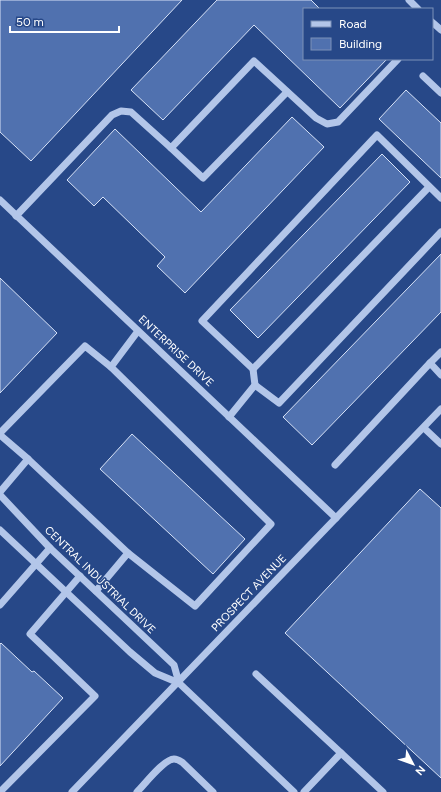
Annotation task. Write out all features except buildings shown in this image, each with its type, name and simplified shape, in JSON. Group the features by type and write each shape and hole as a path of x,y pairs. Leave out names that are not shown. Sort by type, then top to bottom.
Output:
{"street":[{"path":"409,0 417,8"},
{"path":"433,23 441,30"},
{"path":"171,148 254,61 316,118 327,124 338,122 397,60"},
{"path":"423,76 441,93"},
{"path":"16,216 112,115 121,111 131,112 203,178 287,92"},
{"path":"441,198 377,136 202,321 253,369 255,385 279,403 441,232"},
{"path":"253,369 429,187"},
{"name":"ENTERPRISE DRIVE","path":"0,200 336,518"},
{"path":"111,367 138,331"},
{"path":"85,346 111,367 271,524 195,606 128,553 28,458 0,434 85,346"},
{"path":"335,465 441,352"},
{"path":"430,363 441,375"},
{"path":"229,417 255,385"},
{"name":"PROSPECT AVENUE","path":"72,792 179,683 441,409"},
{"path":"424,428 441,444"},
{"path":"0,493 28,458"},
{"name":"CENTRAL INDUSTRIAL DRIVE","path":"0,493 50,548 174,665 179,683"},
{"name":"CENTRAL INDUSTRIAL DRIVE","path":"0,530 130,652 154,672 179,683 294,792"},
{"path":"1,602 50,548"},
{"path":"96,591 128,553"},
{"path":"0,792 95,696 30,634 80,576"},
{"path":"256,674 383,792"},
{"path":"304,792 341,753"},
{"path":"137,792 164,764 169,760 174,759 183,763 213,792"}]}
